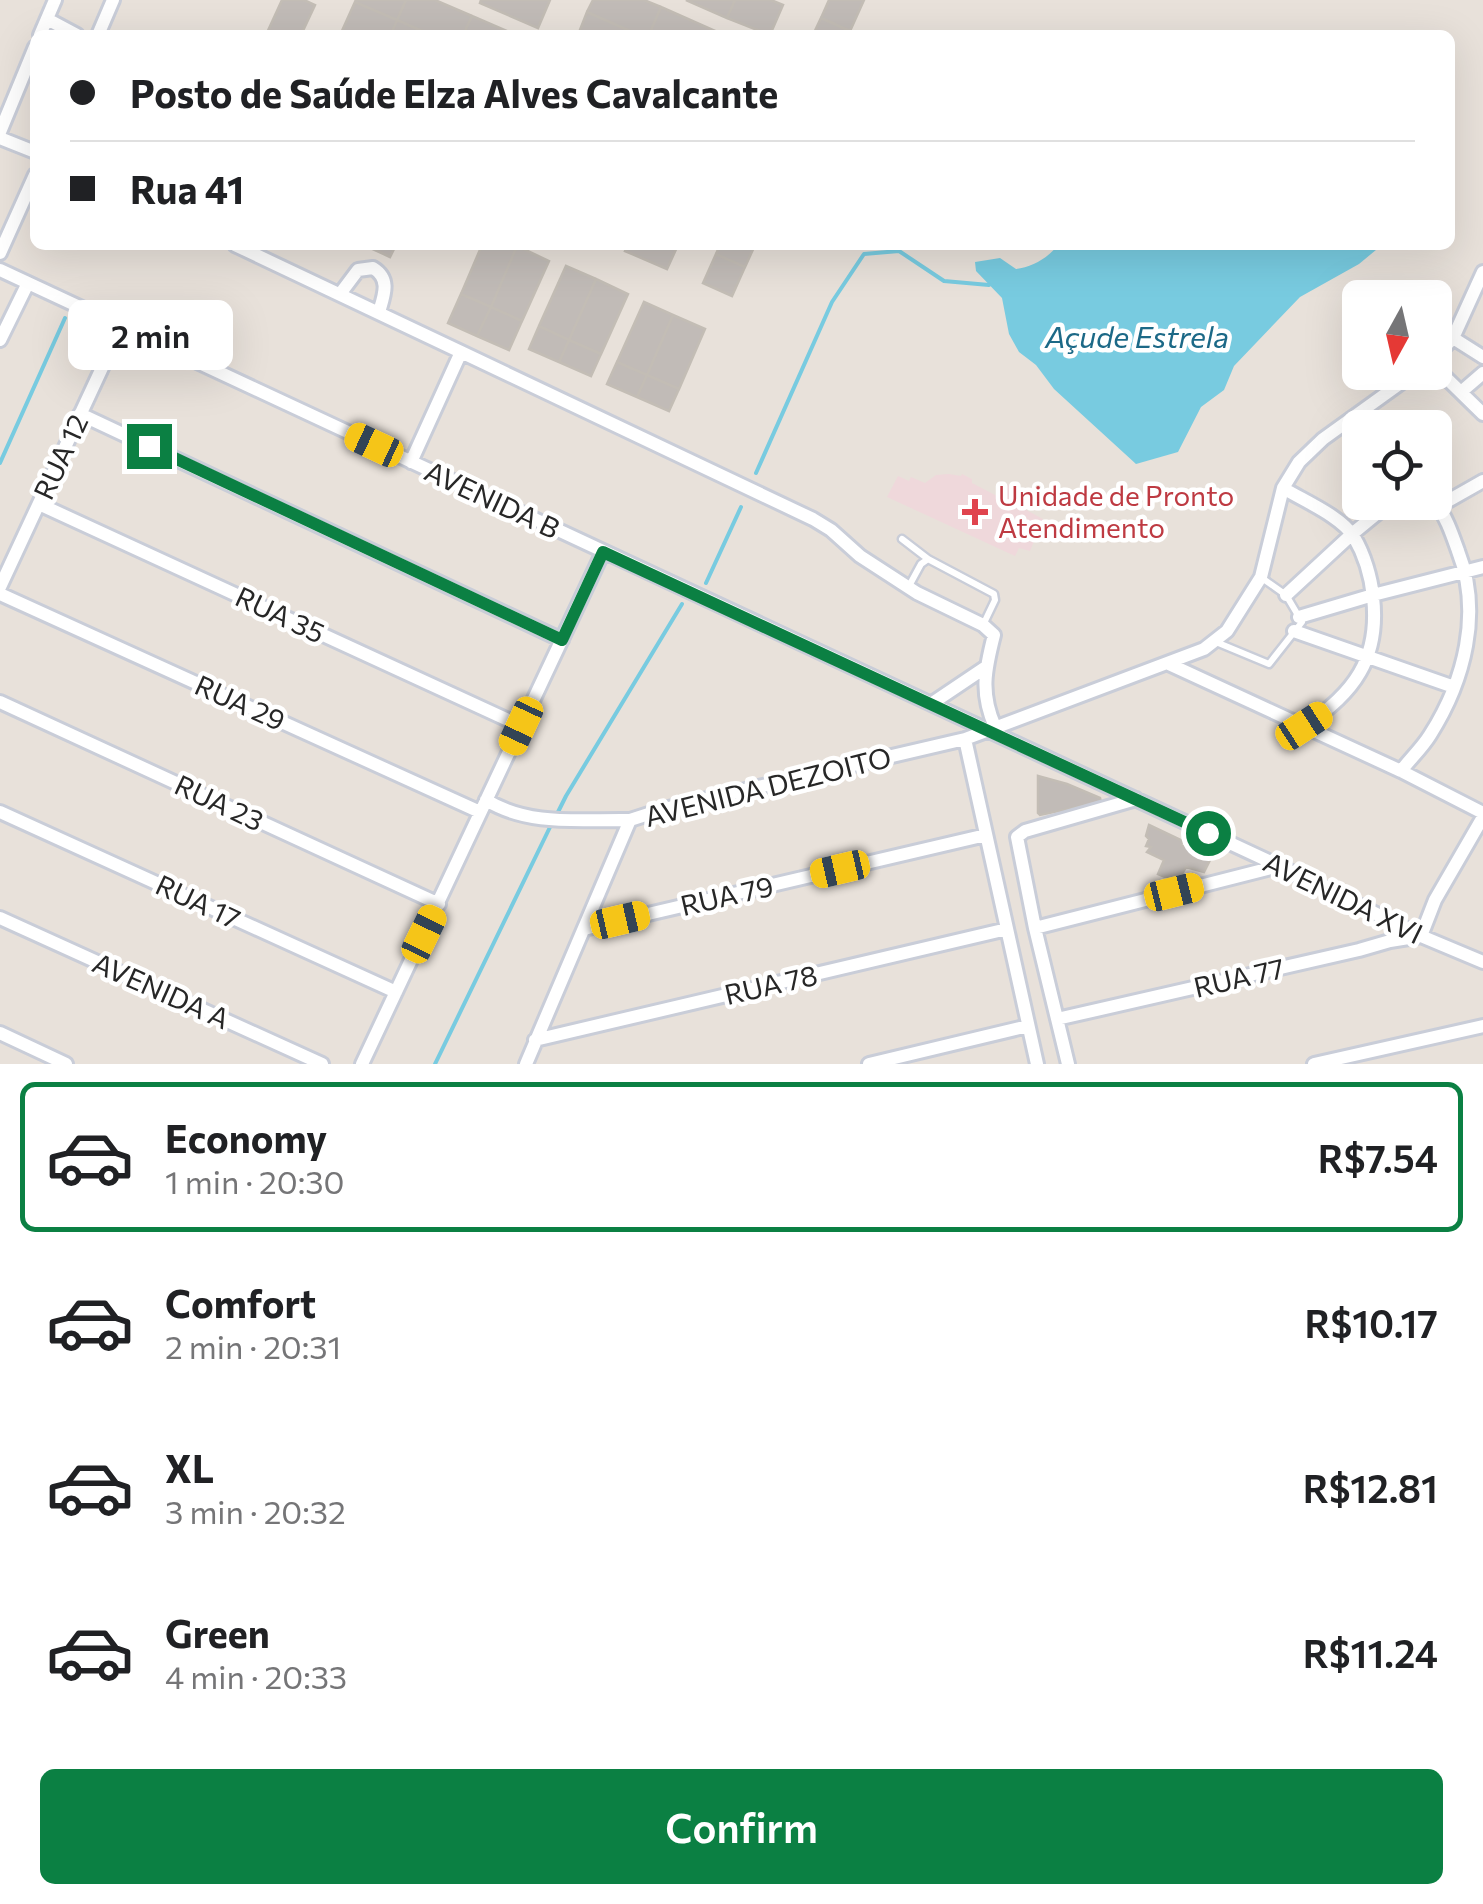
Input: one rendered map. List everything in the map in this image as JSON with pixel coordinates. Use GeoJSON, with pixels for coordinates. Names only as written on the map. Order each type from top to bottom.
{"type":"FeatureCollection","features":[{"type":"Feature","properties":{"kind":"street"},"geometry":{"type":"LineString","coordinates":[[42,30],[55,0]]}},
{"type":"Feature","properties":{"kind":"street"},"geometry":{"type":"LineString","coordinates":[[100,30],[113,0]]}},
{"type":"Feature","properties":{"kind":"street"},"geometry":{"type":"LineString","coordinates":[[46,19],[67,30]]}},
{"type":"Feature","properties":{"kind":"street"},"geometry":{"type":"LineString","coordinates":[[30,60],[0,135],[30,150]]}},
{"type":"Feature","properties":{"kind":"street"},"geometry":{"type":"LineString","coordinates":[[0,253],[30,185]]}},
{"type":"Feature","properties":{"kind":"street"},"geometry":{"type":"LineString","coordinates":[[246,250],[813,518],[860,556],[909,587],[983,625],[994,635],[986,667],[986,706],[991,729]]}},
{"type":"Feature","properties":{"kind":"street"},"geometry":{"type":"LineString","coordinates":[[340,294],[358,270],[373,268],[386,283],[380,312]]}},
{"type":"Feature","properties":{"kind":"street","name":"AVENIDA B"},"geometry":{"type":"LineString","coordinates":[[0,270],[931,704]]}},
{"type":"Feature","properties":{"kind":"street"},"geometry":{"type":"LineString","coordinates":[[1483,272],[1453,338],[1483,357]]}},
{"type":"Feature","properties":{"kind":"street"},"geometry":{"type":"LineString","coordinates":[[0,340],[28,283]]}},
{"type":"Feature","properties":{"kind":"street","name":"RUA 12"},"geometry":{"type":"LineString","coordinates":[[0,586],[121,327]]}},
{"type":"Feature","properties":{"kind":"street"},"geometry":{"type":"LineString","coordinates":[[411,462],[461,352]]}},
{"type":"Feature","properties":{"kind":"street"},"geometry":{"type":"LineString","coordinates":[[1460,392],[1483,373]]}},
{"type":"Feature","properties":{"kind":"street"},"geometry":{"type":"LineString","coordinates":[[1452,384],[1483,414]]}},
{"type":"Feature","properties":{"kind":"street"},"geometry":{"type":"LineString","coordinates":[[1366,410],[1392,390]]}},
{"type":"Feature","properties":{"kind":"street"},"geometry":{"type":"LineString","coordinates":[[80,414],[562,640]]}},
{"type":"Feature","properties":{"kind":"street"},"geometry":{"type":"LineString","coordinates":[[1215,642],[1236,619],[1261,577],[1283,488],[1307,453],[1342,427]]}},
{"type":"Feature","properties":{"kind":"street"},"geometry":{"type":"LineString","coordinates":[[1452,496],[1483,481]]}},
{"type":"Feature","properties":{"kind":"street"},"geometry":{"type":"LineString","coordinates":[[1283,488],[1331,516],[1352,534],[1373,595],[1375,624],[1369,657],[1354,682],[1327,711],[1304,726]]}},
{"type":"Feature","properties":{"kind":"street","name":"RUA 35"},"geometry":{"type":"LineString","coordinates":[[39,504],[521,726]]}},
{"type":"Feature","properties":{"kind":"street"},"geometry":{"type":"LineString","coordinates":[[1286,594],[1370,520]]}},
{"type":"Feature","properties":{"kind":"street"},"geometry":{"type":"LineString","coordinates":[[1400,771],[1428,738],[1454,687],[1465,654],[1470,607],[1466,572],[1444,520]]}},
{"type":"Feature","properties":{"kind":"street"},"geometry":{"type":"LineString","coordinates":[[362,1064],[603,552]]}},
{"type":"Feature","properties":{"kind":"street"},"geometry":{"type":"LineString","coordinates":[[1300,617],[1483,567]]}},
{"type":"Feature","properties":{"kind":"street","name":"RUA 29"},"geometry":{"type":"LineString","coordinates":[[0,594],[483,806],[525,817],[630,820]]}},
{"type":"Feature","properties":{"kind":"street"},"geometry":{"type":"LineString","coordinates":[[1294,631],[1454,687]]}},
{"type":"Feature","properties":{"kind":"street","name":"AVENIDA DEZOITO"},"geometry":{"type":"LineString","coordinates":[[526,1064],[630,820],[964,739],[1169,664],[1215,642]]}},
{"type":"Feature","properties":{"kind":"street"},"geometry":{"type":"LineString","coordinates":[[1465,654],[1483,659]]}},
{"type":"Feature","properties":{"kind":"street"},"geometry":{"type":"LineString","coordinates":[[1169,664],[1400,771],[1483,815],[1435,900],[1421,936]]}},
{"type":"Feature","properties":{"kind":"street"},"geometry":{"type":"LineString","coordinates":[[931,704],[986,667]]}},
{"type":"Feature","properties":{"kind":"street","name":"RUA 23"},"geometry":{"type":"LineString","coordinates":[[0,702],[438,904]]}},
{"type":"Feature","properties":{"kind":"street","name":"AVENIDA XVI"},"geometry":{"type":"LineString","coordinates":[[931,704],[1483,962]]}},
{"type":"Feature","properties":{"kind":"street"},"geometry":{"type":"LineString","coordinates":[[964,739],[1038,1064]]}},
{"type":"Feature","properties":{"kind":"street"},"geometry":{"type":"LineString","coordinates":[[1068,1064],[1016,840],[1020,832],[1136,800]]}},
{"type":"Feature","properties":{"kind":"street","name":"RUA 17"},"geometry":{"type":"LineString","coordinates":[[0,812],[396,992]]}},
{"type":"Feature","properties":{"kind":"street","name":"RUA 79"},"geometry":{"type":"LineString","coordinates":[[584,929],[986,835]]}},
{"type":"Feature","properties":{"kind":"street"},"geometry":{"type":"LineString","coordinates":[[1035,928],[1279,866]]}},
{"type":"Feature","properties":{"kind":"street","name":"AVENIDA A"},"geometry":{"type":"LineString","coordinates":[[0,918],[322,1064]]}},
{"type":"Feature","properties":{"kind":"street","name":"RUA 78"},"geometry":{"type":"LineString","coordinates":[[535,1040],[1006,929]]}},
{"type":"Feature","properties":{"kind":"street","name":"RUA 77"},"geometry":{"type":"LineString","coordinates":[[1058,1019],[1421,936]]}},
{"type":"Feature","properties":{"kind":"street"},"geometry":{"type":"LineString","coordinates":[[869,1064],[1028,1026]]}},
{"type":"Feature","properties":{"kind":"street"},"geometry":{"type":"LineString","coordinates":[[1314,1064],[1483,1026]]}},
{"type":"Feature","properties":{"kind":"street"},"geometry":{"type":"LineString","coordinates":[[0,1033],[66,1064]]}},
{"type":"Feature","properties":{"kind":"lane"},"geometry":{"type":"LineString","coordinates":[[902,539],[994,594],[983,625]]}},
{"type":"Feature","properties":{"kind":"lane"},"geometry":{"type":"LineString","coordinates":[[909,587],[920,564],[928,558]]}},
{"type":"Feature","properties":{"kind":"lane"},"geometry":{"type":"LineString","coordinates":[[1215,642],[1269,664],[1302,622],[1286,594],[1261,577]]}},
{"type":"Feature","properties":{"kind":"shaded area","name":"Unidade de Pronto Atendimento"},"geometry":{"type":"Polygon","coordinates":[[[962,474],[997,496],[1000,481],[1022,491],[1017,505],[1043,519],[1030,551],[1019,548],[1015,556],[887,497],[898,476],[925,483],[936,475],[962,474]]]}},
{"type":"Feature","properties":{"kind":"water","name":"Açude Estrela"},"geometry":{"type":"Polygon","coordinates":[[[1053,250],[1376,250],[1300,297],[1234,366],[1224,390],[1201,407],[1178,452],[1136,464],[1019,352],[1009,334],[1002,298],[976,271],[975,262],[1000,258],[1016,269],[1045,258],[1053,250]]]}},
{"type":"Feature","properties":{"kind":"building"},"geometry":{"type":"Polygon","coordinates":[[[282,0],[304,0],[315,5],[303,30],[268,30],[282,0]]]}},
{"type":"Feature","properties":{"kind":"building"},"geometry":{"type":"Polygon","coordinates":[[[356,0],[406,0],[397,20],[356,0]]]}},
{"type":"Feature","properties":{"kind":"building"},"geometry":{"type":"Polygon","coordinates":[[[406,0],[435,0],[472,16],[465,30],[420,30],[397,20],[406,0]]]}},
{"type":"Feature","properties":{"kind":"building"},"geometry":{"type":"Polygon","coordinates":[[[550,0],[538,28],[480,3],[550,0]]]}},
{"type":"Feature","properties":{"kind":"building"},"geometry":{"type":"Polygon","coordinates":[[[593,0],[644,0],[661,7],[651,30],[628,30],[587,12],[593,0]]]}},
{"type":"Feature","properties":{"kind":"building"},"geometry":{"type":"Polygon","coordinates":[[[686,0],[735,0],[727,18],[686,0]]]}},
{"type":"Feature","properties":{"kind":"building"},"geometry":{"type":"Polygon","coordinates":[[[735,0],[771,0],[783,5],[772,30],[757,30],[727,18],[735,0]]]}},
{"type":"Feature","properties":{"kind":"building"},"geometry":{"type":"Polygon","coordinates":[[[829,0],[864,0],[850,30],[821,18],[829,0]]]}},
{"type":"Feature","properties":{"kind":"building"},"geometry":{"type":"Polygon","coordinates":[[[355,2],[397,20],[393,30],[342,30],[355,2]]]}},
{"type":"Feature","properties":{"kind":"building"},"geometry":{"type":"Polygon","coordinates":[[[661,7],[713,30],[651,30],[661,7]]]}},
{"type":"Feature","properties":{"kind":"building"},"geometry":{"type":"Polygon","coordinates":[[[587,12],[628,30],[580,30],[587,12]]]}},
{"type":"Feature","properties":{"kind":"building"},"geometry":{"type":"Polygon","coordinates":[[[472,16],[504,30],[465,30],[472,16]]]}},
{"type":"Feature","properties":{"kind":"building"},"geometry":{"type":"Polygon","coordinates":[[[821,18],[848,30],[815,30],[821,18]]]}},
{"type":"Feature","properties":{"kind":"building"},"geometry":{"type":"Polygon","coordinates":[[[397,20],[420,30],[393,30],[397,20]]]}},
{"type":"Feature","properties":{"kind":"building"},"geometry":{"type":"Polygon","coordinates":[[[375,250],[394,250],[390,257],[375,250]]]}},
{"type":"Feature","properties":{"kind":"building"},"geometry":{"type":"Polygon","coordinates":[[[480,250],[515,250],[491,307],[461,294],[480,250]]]}},
{"type":"Feature","properties":{"kind":"building"},"geometry":{"type":"Polygon","coordinates":[[[515,250],[526,250],[549,261],[522,321],[491,307],[515,250]]]}},
{"type":"Feature","properties":{"kind":"building"},"geometry":{"type":"Polygon","coordinates":[[[626,250],[676,250],[667,269],[626,250]]]}},
{"type":"Feature","properties":{"kind":"building"},"geometry":{"type":"Polygon","coordinates":[[[718,250],[753,250],[745,267],[716,254],[718,250]]]}},
{"type":"Feature","properties":{"kind":"building"},"geometry":{"type":"Polygon","coordinates":[[[716,254],[745,267],[732,296],[703,283],[716,254]]]}},
{"type":"Feature","properties":{"kind":"building"},"geometry":{"type":"Polygon","coordinates":[[[566,266],[596,279],[569,340],[539,326],[566,266]]]}},
{"type":"Feature","properties":{"kind":"building"},"geometry":{"type":"Polygon","coordinates":[[[596,279],[628,294],[601,354],[569,340],[596,279]]]}},
{"type":"Feature","properties":{"kind":"building"},"geometry":{"type":"Polygon","coordinates":[[[461,294],[491,307],[477,336],[448,323],[461,294]]]}},
{"type":"Feature","properties":{"kind":"building"},"geometry":{"type":"Polygon","coordinates":[[[644,302],[673,315],[647,375],[617,362],[644,302]]]}},
{"type":"Feature","properties":{"kind":"building"},"geometry":{"type":"Polygon","coordinates":[[[491,307],[522,321],[509,350],[477,336],[491,307]]]}},
{"type":"Feature","properties":{"kind":"building"},"geometry":{"type":"Polygon","coordinates":[[[673,315],[705,329],[679,389],[647,375],[673,315]]]}},
{"type":"Feature","properties":{"kind":"building"},"geometry":{"type":"Polygon","coordinates":[[[539,326],[569,340],[559,362],[529,349],[539,326]]]}},
{"type":"Feature","properties":{"kind":"building"},"geometry":{"type":"Polygon","coordinates":[[[569,340],[601,354],[591,376],[559,362],[569,340]]]}},
{"type":"Feature","properties":{"kind":"building"},"geometry":{"type":"Polygon","coordinates":[[[617,362],[647,375],[637,397],[607,384],[617,362]]]}},
{"type":"Feature","properties":{"kind":"building"},"geometry":{"type":"Polygon","coordinates":[[[647,375],[679,389],[669,411],[637,397],[647,375]]]}},
{"type":"Feature","properties":{"kind":"building"},"geometry":{"type":"Polygon","coordinates":[[[1038,776],[1067,784],[1100,798],[1101,802],[1040,815],[1038,776]]]}},
{"type":"Feature","properties":{"kind":"building"},"geometry":{"type":"Polygon","coordinates":[[[1149,825],[1211,858],[1204,872],[1186,867],[1177,882],[1158,874],[1164,860],[1147,852],[1151,847],[1146,846],[1149,825]]]}},
{"type":"Feature","properties":{"kind":"waterway"},"geometry":{"type":"LineString","coordinates":[[756,473],[832,302],[864,254],[899,251],[944,281],[989,285]]}},
{"type":"Feature","properties":{"kind":"waterway"},"geometry":{"type":"LineString","coordinates":[[0,463],[65,318]]}},
{"type":"Feature","properties":{"kind":"waterway"},"geometry":{"type":"LineString","coordinates":[[706,583],[741,507]]}},
{"type":"Feature","properties":{"kind":"waterway"},"geometry":{"type":"LineString","coordinates":[[557,814],[682,604]]}},
{"type":"Feature","properties":{"kind":"waterway"},"geometry":{"type":"LineString","coordinates":[[435,1064],[552,823]]}},
{"type":"Feature","properties":{"kind":"place","name":"Unidade de Pronto Atendimento"},"geometry":{"type":"Point","coordinates":[975,512]}},
{"type":"Feature","properties":{"kind":"route"},"geometry":{"type":"LineString","coordinates":[[149,446],[562,640],[603,552],[1208,833]]}}]}
